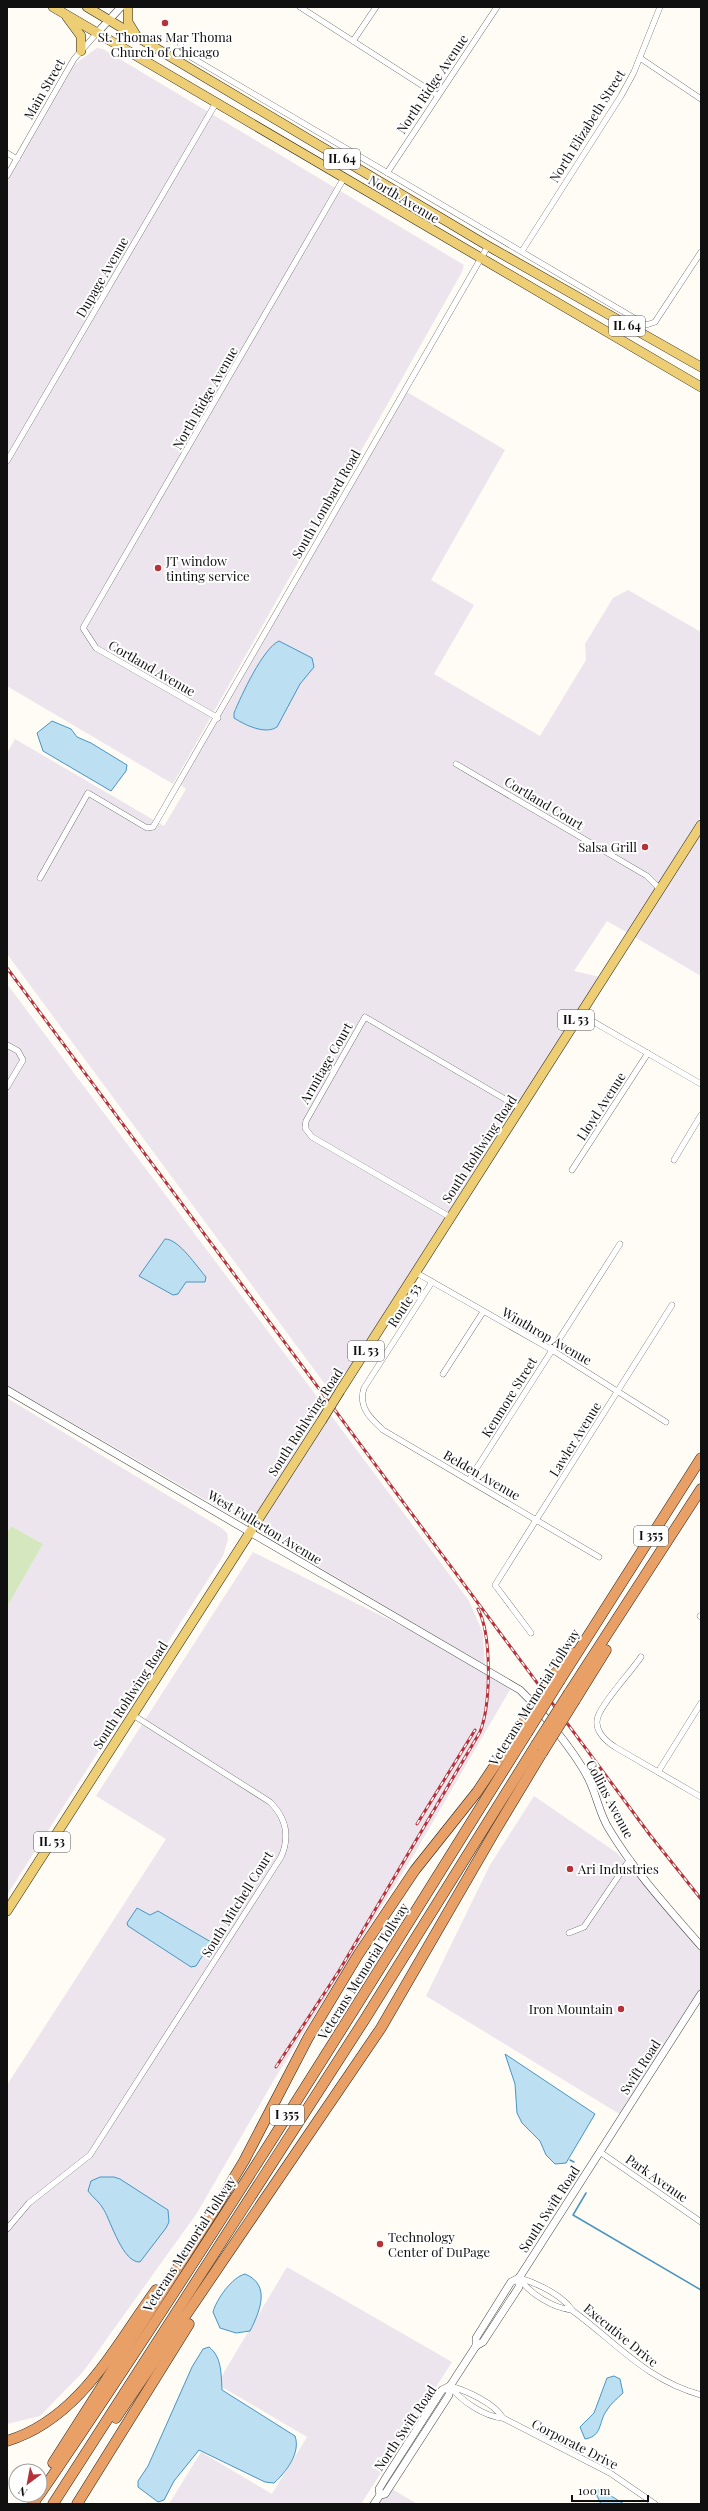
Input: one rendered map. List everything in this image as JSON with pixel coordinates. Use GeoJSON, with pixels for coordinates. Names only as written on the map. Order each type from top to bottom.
{"type":"FeatureCollection","features":[{"type":"Feature","properties":{"kind":"highway","name":"Veterans Memorial Tollway"},"geometry":{"type":"LineString","coordinates":[[48,2482],[211,2235],[557,1677],[601,1614],[701,1458]]}},
{"type":"Feature","properties":{"kind":"highway","name":"Veterans Memorial Tollway"},"geometry":{"type":"LineString","coordinates":[[54,2504],[539,1749],[701,1489]]}},
{"type":"Feature","properties":{"kind":"highway"},"geometry":{"type":"LineString","coordinates":[[48,2471],[215,2209],[244,2160],[308,2038],[358,1955],[415,1870],[525,1729]]}},
{"type":"Feature","properties":{"kind":"highway"},"geometry":{"type":"LineString","coordinates":[[54,2504],[146,2376],[382,2028],[495,1831],[539,1749]]}},
{"type":"Feature","properties":{"kind":"highway"},"geometry":{"type":"LineString","coordinates":[[7,2441],[49,2422],[80,2395],[215,2209]]}},
{"type":"Feature","properties":{"kind":"highway"},"geometry":{"type":"LineString","coordinates":[[77,2504],[187,2328],[233,2248]]}},
{"type":"Feature","properties":{"kind":"main road","name":"North Avenue"},"geometry":{"type":"LineString","coordinates":[[53,7],[480,259],[701,387]]}},
{"type":"Feature","properties":{"kind":"main road","name":"North Avenue"},"geometry":{"type":"LineString","coordinates":[[87,7],[488,246],[701,367]]}},
{"type":"Feature","properties":{"kind":"main road"},"geometry":{"type":"LineString","coordinates":[[128,7],[128,22],[136,36]]}},
{"type":"Feature","properties":{"kind":"main road"},"geometry":{"type":"LineString","coordinates":[[63,13],[81,36],[81,51]]}},
{"type":"Feature","properties":{"kind":"main road","name":"South Rohlwing Road"},"geometry":{"type":"LineString","coordinates":[[7,1911],[701,825]]}},
{"type":"Feature","properties":{"kind":"street","name":"Main Street"},"geometry":{"type":"LineString","coordinates":[[7,176],[81,51],[121,7]]}},
{"type":"Feature","properties":{"kind":"street"},"geometry":{"type":"LineString","coordinates":[[300,7],[437,95]]}},
{"type":"Feature","properties":{"kind":"street"},"geometry":{"type":"LineString","coordinates":[[353,41],[376,7]]}},
{"type":"Feature","properties":{"kind":"street","name":"North Ridge Avenue"},"geometry":{"type":"LineString","coordinates":[[387,173],[437,95],[497,7]]}},
{"type":"Feature","properties":{"kind":"street","name":"North Elizabeth Street"},"geometry":{"type":"LineString","coordinates":[[522,251],[621,96],[640,58],[660,7]]}},
{"type":"Feature","properties":{"kind":"street","name":"North Avenue"},"geometry":{"type":"LineString","coordinates":[[180,43],[184,53],[646,325],[650,325],[655,322],[701,252]]}},
{"type":"Feature","properties":{"kind":"street"},"geometry":{"type":"LineString","coordinates":[[640,58],[701,99]]}},
{"type":"Feature","properties":{"kind":"street","name":"Dupage Avenue"},"geometry":{"type":"LineString","coordinates":[[7,461],[216,104]]}},
{"type":"Feature","properties":{"kind":"street"},"geometry":{"type":"LineString","coordinates":[[7,153],[17,159]]}},
{"type":"Feature","properties":{"kind":"street","name":"North Ridge Avenue"},"geometry":{"type":"LineString","coordinates":[[83,628],[344,178]]}},
{"type":"Feature","properties":{"kind":"street","name":"South Lombard Road"},"geometry":{"type":"LineString","coordinates":[[40,878],[88,793],[149,827],[156,822],[218,718],[488,246]]}},
{"type":"Feature","properties":{"kind":"street","name":"Cortland Avenue"},"geometry":{"type":"LineString","coordinates":[[83,628],[96,648],[218,718]]}},
{"type":"Feature","properties":{"kind":"street","name":"Cortland Court"},"geometry":{"type":"LineString","coordinates":[[456,764],[647,876],[660,889]]}},
{"type":"Feature","properties":{"kind":"street"},"geometry":{"type":"LineString","coordinates":[[580,1014],[701,1084]]}},
{"type":"Feature","properties":{"kind":"street","name":"Armitage Court"},"geometry":{"type":"LineString","coordinates":[[450,1217],[312,1137],[305,1128],[306,1121],[365,1017],[520,1108]]}},
{"type":"Feature","properties":{"kind":"street"},"geometry":{"type":"LineString","coordinates":[[7,1045],[18,1051],[23,1060],[7,1087]]}},
{"type":"Feature","properties":{"kind":"street","name":"Lloyd Avenue"},"geometry":{"type":"LineString","coordinates":[[572,1170],[648,1053]]}},
{"type":"Feature","properties":{"kind":"street"},"geometry":{"type":"LineString","coordinates":[[674,1160],[701,1116]]}},
{"type":"Feature","properties":{"kind":"street","name":"Kenmore Street"},"geometry":{"type":"LineString","coordinates":[[469,1480],[620,1244]]}},
{"type":"Feature","properties":{"kind":"street","name":"Winthrop Avenue"},"geometry":{"type":"LineString","coordinates":[[415,1272],[619,1390],[666,1422]]}},
{"type":"Feature","properties":{"kind":"street","name":"Route 53"},"geometry":{"type":"LineString","coordinates":[[362,1403],[364,1388],[432,1282]]}},
{"type":"Feature","properties":{"kind":"street","name":"Lawler Avenue"},"geometry":{"type":"LineString","coordinates":[[532,1633],[495,1585],[672,1305]]}},
{"type":"Feature","properties":{"kind":"street"},"geometry":{"type":"LineString","coordinates":[[443,1374],[483,1312]]}},
{"type":"Feature","properties":{"kind":"street","name":"West Fullerton Avenue"},"geometry":{"type":"LineString","coordinates":[[7,1390],[250,1531],[336,1584],[510,1683]]}},
{"type":"Feature","properties":{"kind":"street","name":"Belden Avenue"},"geometry":{"type":"LineString","coordinates":[[362,1403],[370,1418],[383,1430],[600,1557]]}},
{"type":"Feature","properties":{"kind":"street"},"geometry":{"type":"LineString","coordinates":[[642,1657],[598,1715],[598,1727],[602,1736],[609,1744],[701,1796]]}},
{"type":"Feature","properties":{"kind":"street","name":"Collins Avenue"},"geometry":{"type":"LineString","coordinates":[[510,1683],[529,1698],[586,1774],[608,1828],[630,1860],[701,1946]]}},
{"type":"Feature","properties":{"kind":"street"},"geometry":{"type":"LineString","coordinates":[[658,1772],[701,1703]]}},
{"type":"Feature","properties":{"kind":"street","name":"South Mitchell Court"},"geometry":{"type":"LineString","coordinates":[[7,2229],[29,2203],[85,2160],[105,2132],[281,1857],[286,1840],[283,1821],[270,1802],[133,1715]]}},
{"type":"Feature","properties":{"kind":"street"},"geometry":{"type":"LineString","coordinates":[[569,1933],[584,1927],[630,1860]]}},
{"type":"Feature","properties":{"kind":"street","name":"Swift Road"},"geometry":{"type":"LineString","coordinates":[[600,2152],[701,1994]]}},
{"type":"Feature","properties":{"kind":"street","name":"Park Avenue"},"geometry":{"type":"LineString","coordinates":[[600,2152],[701,2222]]}},
{"type":"Feature","properties":{"kind":"street","name":"South Swift Road"},"geometry":{"type":"LineString","coordinates":[[450,2386],[476,2346],[483,2342],[519,2287],[519,2278],[600,2152]]}},
{"type":"Feature","properties":{"kind":"street","name":"Executive Drive"},"geometry":{"type":"LineString","coordinates":[[519,2278],[530,2281],[564,2301],[572,2310],[591,2323],[643,2369],[667,2383],[701,2395]]}},
{"type":"Feature","properties":{"kind":"street","name":"Corporate Drive"},"geometry":{"type":"LineString","coordinates":[[450,2386],[457,2396],[494,2418],[503,2418],[610,2473],[655,2504]]}},
{"type":"Feature","properties":{"kind":"street","name":"North Swift Road"},"geometry":{"type":"LineString","coordinates":[[374,2504],[380,2495],[379,2489],[438,2396],[442,2390],[450,2386]]}},
{"type":"Feature","properties":{"kind":"shaded area"},"geometry":{"type":"Polygon","coordinates":[[[97,48],[103,49],[464,265],[462,272],[173,784],[7,686],[7,183],[75,64],[97,48]]]}},
{"type":"Feature","properties":{"kind":"shaded area"},"geometry":{"type":"Polygon","coordinates":[[[407,392],[505,450],[431,580],[474,605],[434,674],[540,736],[586,660],[585,644],[613,598],[628,590],[701,632],[701,815],[628,933],[607,921],[574,971],[600,977],[333,1395],[7,954],[7,753],[15,739],[164,826],[186,789],[181,785],[407,392]]]}},
{"type":"Feature","properties":{"kind":"shaded area"},"geometry":{"type":"Polygon","coordinates":[[[701,831],[701,976],[633,936],[701,831]]]}},
{"type":"Feature","properties":{"kind":"shaded area"},"geometry":{"type":"Polygon","coordinates":[[[7,984],[324,1406],[249,1525],[7,1385],[7,984]]]}},
{"type":"Feature","properties":{"kind":"shaded area"},"geometry":{"type":"Polygon","coordinates":[[[7,1398],[223,1529],[227,1533],[228,1539],[223,1556],[7,1895],[7,1607],[43,1544],[11,1526],[7,1533],[7,1398]]]}},
{"type":"Feature","properties":{"kind":"shaded area"},"geometry":{"type":"Polygon","coordinates":[[[330,1414],[469,1601],[483,1633],[485,1665],[255,1529],[330,1414]]]}},
{"type":"Feature","properties":{"kind":"shaded area"},"geometry":{"type":"Polygon","coordinates":[[[253,1552],[412,1631],[511,1688],[413,1856],[274,2080],[197,2213],[83,2372],[40,2416],[7,2424],[7,2085],[166,1839],[96,1796],[253,1552]]]}},
{"type":"Feature","properties":{"kind":"shaded area"},"geometry":{"type":"Polygon","coordinates":[[[534,1796],[617,1853],[701,1948],[701,1991],[621,2115],[426,1996],[490,1865],[534,1796]]]}},
{"type":"Feature","properties":{"kind":"shaded area"},"geometry":{"type":"Polygon","coordinates":[[[287,2267],[452,2362],[361,2504],[169,2504],[201,2452],[272,2494],[307,2437],[217,2384],[287,2267]]]}},
{"type":"Feature","properties":{"kind":"shaded area"},"geometry":{"type":"Polygon","coordinates":[[[387,2486],[417,2504],[376,2504],[387,2486]]]}},
{"type":"Feature","properties":{"kind":"green space"},"geometry":{"type":"Polygon","coordinates":[[[11,1526],[43,1544],[7,1607],[7,1533],[11,1526]]]}},
{"type":"Feature","properties":{"kind":"water"},"geometry":{"type":"Polygon","coordinates":[[[279,641],[312,658],[314,667],[300,684],[277,727],[261,730],[234,718],[234,713],[260,662],[273,645],[279,641]]]}},
{"type":"Feature","properties":{"kind":"water"},"geometry":{"type":"Polygon","coordinates":[[[52,721],[71,729],[77,737],[91,743],[127,765],[126,771],[111,791],[43,751],[37,733],[52,721]]]}},
{"type":"Feature","properties":{"kind":"water"},"geometry":{"type":"Polygon","coordinates":[[[165,1239],[170,1240],[182,1248],[206,1277],[205,1282],[186,1282],[178,1294],[173,1295],[139,1276],[165,1239]]]}},
{"type":"Feature","properties":{"kind":"water"},"geometry":{"type":"Polygon","coordinates":[[[137,1908],[150,1915],[158,1911],[211,1942],[196,1966],[191,1967],[128,1926],[127,1923],[137,1908]]]}},
{"type":"Feature","properties":{"kind":"water"},"geometry":{"type":"Polygon","coordinates":[[[505,2054],[595,2114],[566,2163],[555,2164],[546,2155],[540,2141],[522,2123],[517,2113],[515,2084],[505,2054]]]}},
{"type":"Feature","properties":{"kind":"water"},"geometry":{"type":"Polygon","coordinates":[[[100,2177],[114,2177],[120,2179],[168,2210],[169,2222],[166,2228],[140,2262],[134,2261],[128,2256],[118,2241],[102,2207],[88,2191],[91,2181],[100,2177]]]}},
{"type":"Feature","properties":{"kind":"water"},"geometry":{"type":"Polygon","coordinates":[[[245,2274],[253,2279],[258,2285],[261,2292],[261,2300],[257,2316],[250,2331],[236,2333],[220,2328],[213,2312],[217,2301],[230,2284],[245,2274]]]}},
{"type":"Feature","properties":{"kind":"water"},"geometry":{"type":"Polygon","coordinates":[[[209,2347],[219,2361],[222,2390],[295,2436],[296,2449],[288,2468],[274,2483],[265,2482],[199,2450],[174,2481],[164,2500],[158,2502],[138,2487],[138,2481],[148,2466],[192,2367],[203,2349],[209,2347]]]}},
{"type":"Feature","properties":{"kind":"water"},"geometry":{"type":"Polygon","coordinates":[[[614,2376],[620,2379],[623,2393],[612,2403],[604,2415],[595,2435],[585,2439],[580,2427],[594,2413],[607,2378],[614,2376]]]}},
{"type":"Feature","properties":{"kind":"water"},"geometry":{"type":"Polygon","coordinates":[[[600,2489],[624,2504],[601,2504],[595,2492],[600,2489]]]}},
{"type":"Feature","properties":{"kind":"waterway"},"geometry":{"type":"LineString","coordinates":[[570,2160],[574,2162]]}},
{"type":"Feature","properties":{"kind":"waterway"},"geometry":{"type":"LineString","coordinates":[[586,2193],[573,2215],[701,2290]]}},
{"type":"Feature","properties":{"kind":"railway"},"geometry":{"type":"LineString","coordinates":[[7,968],[650,1835],[701,1899]]}},
{"type":"Feature","properties":{"kind":"railway"},"geometry":{"type":"LineString","coordinates":[[276,2067],[339,1971],[480,1732],[484,1720],[488,1688],[488,1652],[483,1621],[478,1609]]}},
{"type":"Feature","properties":{"kind":"railway"},"geometry":{"type":"LineString","coordinates":[[417,1824],[475,1730]]}},
{"type":"Feature","properties":{"kind":"place","name":"St. Thomas Mar Thoma Church of Chicago"},"geometry":{"type":"Point","coordinates":[165,23]}},
{"type":"Feature","properties":{"kind":"place","name":"JT window tinting service"},"geometry":{"type":"Point","coordinates":[158,568]}},
{"type":"Feature","properties":{"kind":"place","name":"Salsa Grill"},"geometry":{"type":"Point","coordinates":[645,847]}},
{"type":"Feature","properties":{"kind":"place","name":"Ari Industries"},"geometry":{"type":"Point","coordinates":[570,1869]}},
{"type":"Feature","properties":{"kind":"place","name":"Iron Mountain"},"geometry":{"type":"Point","coordinates":[621,2009]}},
{"type":"Feature","properties":{"kind":"place","name":"Technology Center of DuPage"},"geometry":{"type":"Point","coordinates":[380,2244]}}]}
